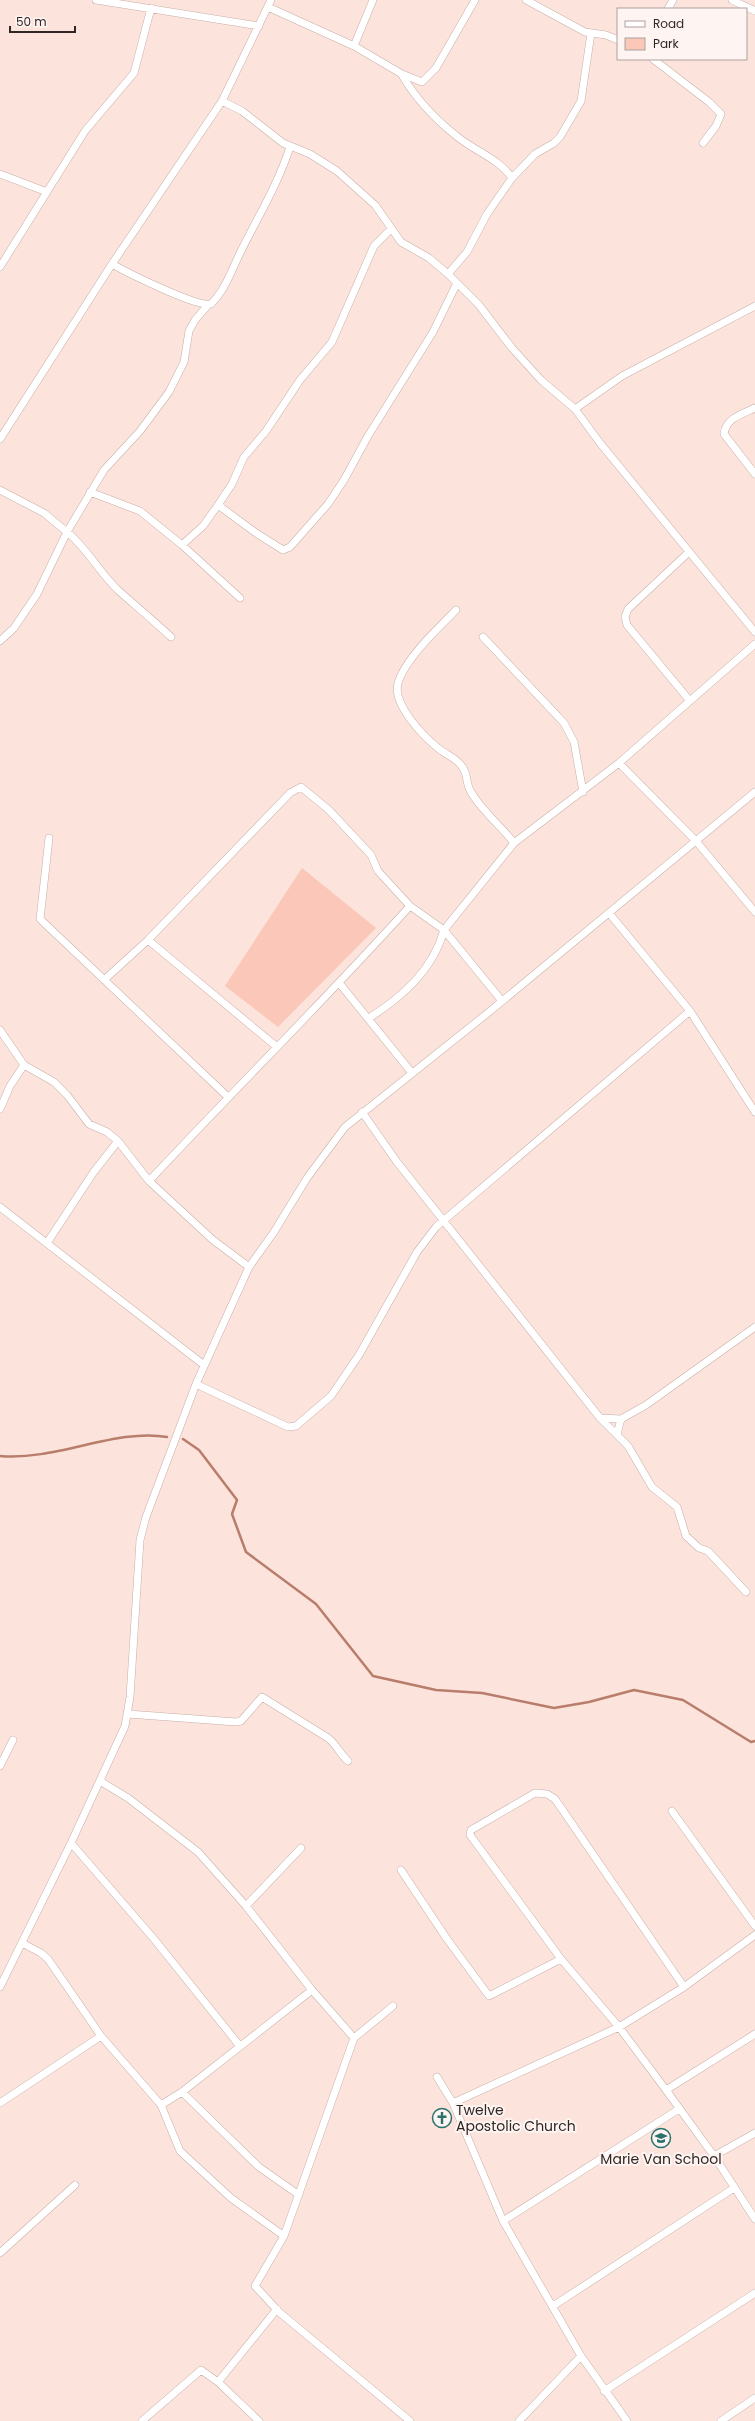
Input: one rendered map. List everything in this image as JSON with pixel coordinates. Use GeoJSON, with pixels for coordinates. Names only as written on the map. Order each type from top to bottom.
{"type":"FeatureCollection","features":[{"type":"Feature","properties":{"kind":"street"},"geometry":{"type":"LineString","coordinates":[[96,0],[259,26]]}},
{"type":"Feature","properties":{"kind":"street"},"geometry":{"type":"LineString","coordinates":[[354,46],[373,0]]}},
{"type":"Feature","properties":{"kind":"street"},"geometry":{"type":"LineString","coordinates":[[0,438],[112,264],[222,101],[269,4],[354,46],[402,74],[418,81],[426,80],[436,68],[475,0]]}},
{"type":"Feature","properties":{"kind":"street"},"geometry":{"type":"LineString","coordinates":[[526,0],[591,33],[606,35],[617,40]]}},
{"type":"Feature","properties":{"kind":"street"},"geometry":{"type":"LineString","coordinates":[[732,0],[755,11]]}},
{"type":"Feature","properties":{"kind":"street"},"geometry":{"type":"LineString","coordinates":[[0,267],[85,131],[134,73],[151,8]]}},
{"type":"Feature","properties":{"kind":"street"},"geometry":{"type":"LineString","coordinates":[[448,274],[467,252],[487,214],[512,178],[535,154],[554,143],[560,137],[581,101],[591,33]]}},
{"type":"Feature","properties":{"kind":"street"},"geometry":{"type":"LineString","coordinates":[[654,60],[709,102],[721,114],[716,126],[703,143]]}},
{"type":"Feature","properties":{"kind":"street"},"geometry":{"type":"LineString","coordinates":[[402,74],[410,89],[440,121],[460,139],[505,168],[512,178]]}},
{"type":"Feature","properties":{"kind":"street"},"geometry":{"type":"LineString","coordinates":[[222,101],[242,111],[290,147],[321,160],[357,186],[385,216],[391,229],[401,242],[429,258],[480,305],[512,348],[541,380],[575,409],[600,443],[755,632]]}},
{"type":"Feature","properties":{"kind":"street"},"geometry":{"type":"LineString","coordinates":[[0,641],[14,628],[37,594],[67,532],[104,470],[140,431],[168,392],[184,362],[189,331],[194,320],[215,299],[227,281],[280,176],[290,147]]}},
{"type":"Feature","properties":{"kind":"street"},"geometry":{"type":"LineString","coordinates":[[0,174],[47,192]]}},
{"type":"Feature","properties":{"kind":"street"},"geometry":{"type":"LineString","coordinates":[[182,545],[202,526],[218,505],[232,484],[244,457],[266,432],[300,380],[332,342],[374,246],[391,229]]}},
{"type":"Feature","properties":{"kind":"street"},"geometry":{"type":"LineString","coordinates":[[112,264],[146,281],[208,305]]}},
{"type":"Feature","properties":{"kind":"street"},"geometry":{"type":"LineString","coordinates":[[218,505],[283,550],[290,547],[328,504],[344,480],[368,436],[433,332],[456,283]]}},
{"type":"Feature","properties":{"kind":"street"},"geometry":{"type":"LineString","coordinates":[[575,409],[622,376],[755,306]]}},
{"type":"Feature","properties":{"kind":"street"},"geometry":{"type":"LineString","coordinates":[[755,408],[730,420],[725,426],[724,434],[755,474]]}},
{"type":"Feature","properties":{"kind":"street"},"geometry":{"type":"LineString","coordinates":[[0,490],[44,513],[79,542],[120,592],[132,600],[171,638]]}},
{"type":"Feature","properties":{"kind":"street"},"geometry":{"type":"LineString","coordinates":[[90,492],[140,512],[182,545],[240,598]]}},
{"type":"Feature","properties":{"kind":"street"},"geometry":{"type":"LineString","coordinates":[[689,552],[628,609],[624,617],[627,625],[690,701]]}},
{"type":"Feature","properties":{"kind":"street"},"geometry":{"type":"LineString","coordinates":[[456,610],[430,634],[408,666],[398,683],[399,700],[416,726],[438,748],[461,764],[466,773],[471,792],[514,843]]}},
{"type":"Feature","properties":{"kind":"street"},"geometry":{"type":"LineString","coordinates":[[484,637],[564,723],[574,742],[583,792]]}},
{"type":"Feature","properties":{"kind":"street"},"geometry":{"type":"LineString","coordinates":[[368,1018],[386,1007],[422,973],[440,946],[444,930],[514,843],[583,792],[619,763],[755,644]]}},
{"type":"Feature","properties":{"kind":"street"},"geometry":{"type":"LineString","coordinates":[[619,763],[696,841],[755,912]]}},
{"type":"Feature","properties":{"kind":"street"},"geometry":{"type":"LineString","coordinates":[[104,980],[148,940],[290,793],[301,787],[328,810],[371,855],[378,870],[410,906],[444,930],[502,1001]]}},
{"type":"Feature","properties":{"kind":"street"},"geometry":{"type":"LineString","coordinates":[[0,1987],[71,1843],[125,1726],[128,1714],[140,1540],[148,1511],[196,1384],[249,1267],[326,1151],[345,1127],[502,1001],[755,792]]}},
{"type":"Feature","properties":{"kind":"street"},"geometry":{"type":"LineString","coordinates":[[49,838],[40,918],[228,1097]]}},
{"type":"Feature","properties":{"kind":"street"},"geometry":{"type":"LineString","coordinates":[[150,1181],[228,1097],[340,984],[410,906]]}},
{"type":"Feature","properties":{"kind":"street"},"geometry":{"type":"LineString","coordinates":[[608,913],[690,1011],[755,1112]]}},
{"type":"Feature","properties":{"kind":"street"},"geometry":{"type":"LineString","coordinates":[[148,940],[277,1047]]}},
{"type":"Feature","properties":{"kind":"street"},"geometry":{"type":"LineString","coordinates":[[340,984],[412,1073]]}},
{"type":"Feature","properties":{"kind":"street"},"geometry":{"type":"LineString","coordinates":[[196,1384],[288,1427],[296,1426],[331,1396],[359,1355],[417,1252],[444,1221],[690,1011]]}},
{"type":"Feature","properties":{"kind":"street"},"geometry":{"type":"LineString","coordinates":[[0,1030],[24,1065],[54,1082],[67,1095],[89,1124],[108,1132],[118,1141],[150,1181],[213,1240],[249,1267]]}},
{"type":"Feature","properties":{"kind":"street"},"geometry":{"type":"LineString","coordinates":[[0,1110],[10,1086],[24,1065]]}},
{"type":"Feature","properties":{"kind":"street"},"geometry":{"type":"LineString","coordinates":[[362,1112],[397,1162],[600,1418],[628,1446],[652,1487],[677,1507],[686,1536],[699,1548],[708,1551],[746,1592]]}},
{"type":"Feature","properties":{"kind":"street"},"geometry":{"type":"LineString","coordinates":[[47,1243],[93,1173],[118,1141]]}},
{"type":"Feature","properties":{"kind":"street"},"geometry":{"type":"LineString","coordinates":[[0,1207],[204,1365]]}},
{"type":"Feature","properties":{"kind":"street"},"geometry":{"type":"LineString","coordinates":[[600,1418],[621,1419],[646,1405],[755,1327]]}},
{"type":"Feature","properties":{"kind":"street"},"geometry":{"type":"LineString","coordinates":[[617,1434],[621,1419]]}},
{"type":"Feature","properties":{"kind":"street"},"geometry":{"type":"LineString","coordinates":[[128,1714],[236,1722],[242,1721],[262,1697],[287,1715],[311,1726],[328,1738],[337,1745],[342,1756],[348,1761]]}},
{"type":"Feature","properties":{"kind":"street"},"geometry":{"type":"LineString","coordinates":[[0,1766],[13,1740]]}},
{"type":"Feature","properties":{"kind":"street"},"geometry":{"type":"LineString","coordinates":[[100,1781],[128,1798],[198,1852],[246,1906],[312,1990],[354,2038]]}},
{"type":"Feature","properties":{"kind":"street"},"geometry":{"type":"LineString","coordinates":[[684,1987],[555,1799],[547,1794],[535,1793],[471,1830],[470,1835],[562,1959],[619,2027],[666,2090],[679,2110],[714,2156],[755,2219]]}},
{"type":"Feature","properties":{"kind":"street"},"geometry":{"type":"LineString","coordinates":[[672,1811],[755,1926]]}},
{"type":"Feature","properties":{"kind":"street"},"geometry":{"type":"LineString","coordinates":[[71,1843],[154,1939],[239,2045]]}},
{"type":"Feature","properties":{"kind":"street"},"geometry":{"type":"LineString","coordinates":[[246,1906],[300,1848]]}},
{"type":"Feature","properties":{"kind":"street"},"geometry":{"type":"LineString","coordinates":[[401,1870],[447,1939],[489,1996],[562,1959]]}},
{"type":"Feature","properties":{"kind":"street"},"geometry":{"type":"LineString","coordinates":[[453,2103],[619,2027],[684,1987],[755,1935]]}},
{"type":"Feature","properties":{"kind":"street"},"geometry":{"type":"LineString","coordinates":[[22,1943],[41,1953],[48,1959],[100,2036],[161,2105],[180,2151],[231,2198],[284,2236]]}},
{"type":"Feature","properties":{"kind":"street"},"geometry":{"type":"LineString","coordinates":[[161,2105],[182,2092],[239,2045],[312,1990]]}},
{"type":"Feature","properties":{"kind":"street"},"geometry":{"type":"LineString","coordinates":[[393,2006],[354,2038],[284,2236],[255,2286],[277,2309],[410,2421]]}},
{"type":"Feature","properties":{"kind":"street"},"geometry":{"type":"LineString","coordinates":[[666,2090],[755,2034]]}},
{"type":"Feature","properties":{"kind":"street"},"geometry":{"type":"LineString","coordinates":[[0,2103],[100,2036]]}},
{"type":"Feature","properties":{"kind":"street"},"geometry":{"type":"LineString","coordinates":[[437,2077],[453,2103],[504,2221],[581,2356],[604,2391],[627,2421]]}},
{"type":"Feature","properties":{"kind":"street"},"geometry":{"type":"LineString","coordinates":[[182,2092],[259,2167],[299,2195]]}},
{"type":"Feature","properties":{"kind":"street"},"geometry":{"type":"LineString","coordinates":[[504,2221],[679,2110]]}},
{"type":"Feature","properties":{"kind":"street"},"geometry":{"type":"LineString","coordinates":[[714,2156],[755,2133]]}},
{"type":"Feature","properties":{"kind":"street"},"geometry":{"type":"LineString","coordinates":[[0,2253],[75,2185]]}},
{"type":"Feature","properties":{"kind":"street"},"geometry":{"type":"LineString","coordinates":[[553,2306],[734,2188]]}},
{"type":"Feature","properties":{"kind":"street"},"geometry":{"type":"LineString","coordinates":[[604,2391],[755,2293]]}},
{"type":"Feature","properties":{"kind":"street"},"geometry":{"type":"LineString","coordinates":[[218,2382],[277,2309]]}},
{"type":"Feature","properties":{"kind":"street"},"geometry":{"type":"LineString","coordinates":[[519,2421],[581,2356]]}},
{"type":"Feature","properties":{"kind":"street"},"geometry":{"type":"LineString","coordinates":[[142,2421],[199,2370],[204,2370],[259,2421]]}},
{"type":"Feature","properties":{"kind":"street"},"geometry":{"type":"LineString","coordinates":[[721,2421],[755,2398]]}},
{"type":"Feature","properties":{"kind":"green space"},"geometry":{"type":"Polygon","coordinates":[[[302,868],[376,928],[278,1027],[225,986],[302,868]]]}},
{"type":"Feature","properties":{"kind":"waterway"},"geometry":{"type":"LineString","coordinates":[[0,1456],[43,1454],[127,1437],[147,1435],[167,1437]]}},
{"type":"Feature","properties":{"kind":"waterway"},"geometry":{"type":"LineString","coordinates":[[183,1439],[199,1450],[237,1500],[232,1514],[246,1552],[316,1604],[373,1676],[436,1690],[482,1693],[554,1708],[589,1702],[634,1690],[683,1700],[751,1742],[755,1741]]}},
{"type":"Feature","properties":{"kind":"place","name":"Twelve Apostolic Church"},"geometry":{"type":"Point","coordinates":[442,2118]}},
{"type":"Feature","properties":{"kind":"place","name":"Marie Van School"},"geometry":{"type":"Point","coordinates":[661,2138]}}]}
